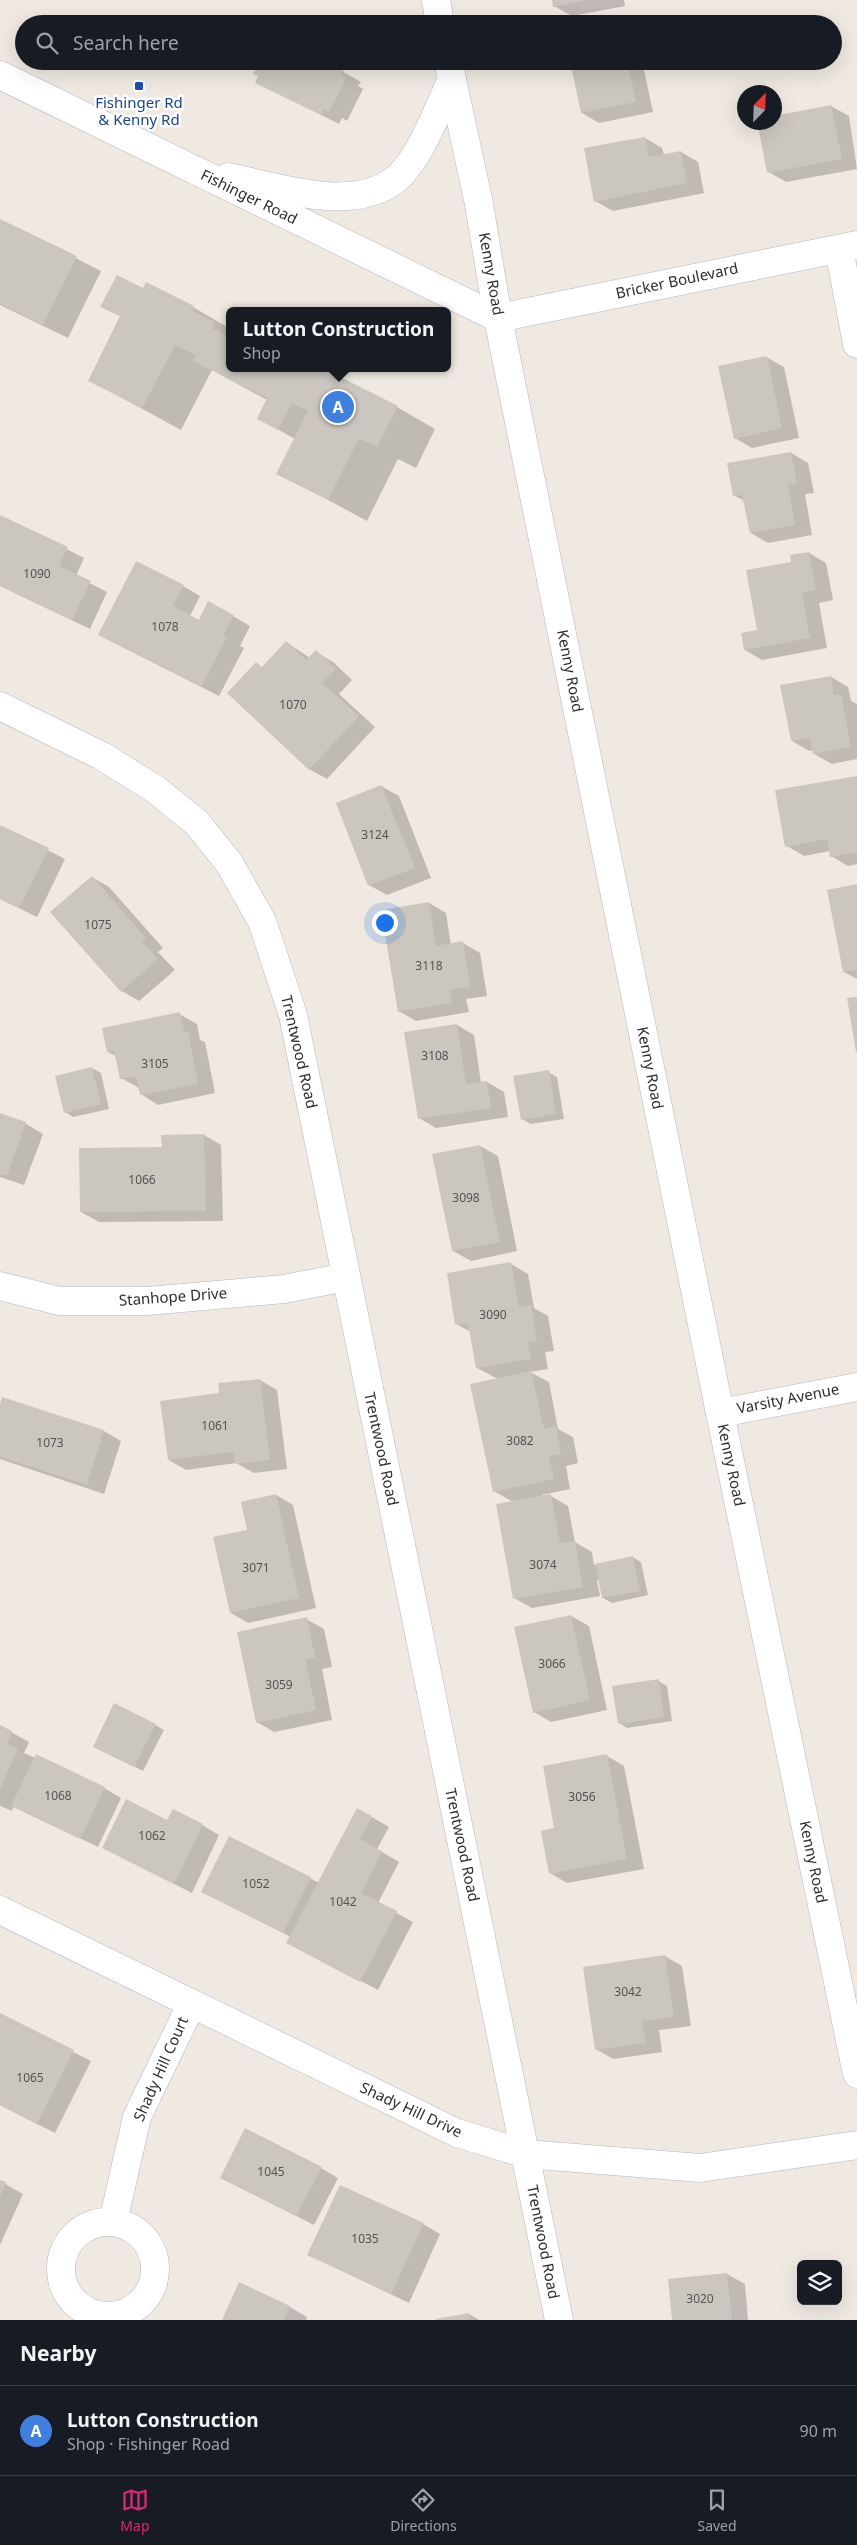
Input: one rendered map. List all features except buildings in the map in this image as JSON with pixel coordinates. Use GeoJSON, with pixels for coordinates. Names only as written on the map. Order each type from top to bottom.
{"type":"FeatureCollection","features":[{"type":"Feature","properties":{"kind":"street"},"geometry":{"type":"LineString","coordinates":[[436,0],[438,15]]}},
{"type":"Feature","properties":{"kind":"street"},"geometry":{"type":"LineString","coordinates":[[192,170],[332,197],[364,195],[397,179],[410,162],[432,124],[450,70]]}},
{"type":"Feature","properties":{"kind":"street","name":"Kenny Road"},"geometry":{"type":"LineString","coordinates":[[450,70],[479,204],[498,318],[720,1413],[857,2074]]}},
{"type":"Feature","properties":{"kind":"street","name":"Fishinger Road"},"geometry":{"type":"LineString","coordinates":[[0,75],[498,318]]}},
{"type":"Feature","properties":{"kind":"street"},"geometry":{"type":"LineString","coordinates":[[848,247],[857,344]]}},
{"type":"Feature","properties":{"kind":"street","name":"Bricker Boulevard"},"geometry":{"type":"LineString","coordinates":[[498,318],[848,247]]}},
{"type":"Feature","properties":{"kind":"street","name":"Trentwood Road"},"geometry":{"type":"LineString","coordinates":[[0,706],[102,756],[155,788],[197,823],[229,863],[262,921],[294,1015],[559,2320]]}},
{"type":"Feature","properties":{"kind":"street","name":"Stanhope Drive"},"geometry":{"type":"LineString","coordinates":[[0,1286],[59,1301],[148,1301],[284,1289],[346,1277]]}},
{"type":"Feature","properties":{"kind":"street","name":"Varsity Avenue"},"geometry":{"type":"LineString","coordinates":[[720,1413],[857,1387]]}},
{"type":"Feature","properties":{"kind":"street","name":"Shady Hill Drive"},"geometry":{"type":"LineString","coordinates":[[0,1910],[191,2005],[457,2133],[526,2154],[700,2168],[857,2145]]}},
{"type":"Feature","properties":{"kind":"street","name":"Shady Hill Court"},"geometry":{"type":"LineString","coordinates":[[113,2222],[137,2117],[191,2005]]}},
{"type":"Feature","properties":{"kind":"place","name":"Fishinger Rd & Kenny Rd"},"geometry":{"type":"Point","coordinates":[139,86]}},
{"type":"Feature","properties":{"kind":"place","name":"Lutton Construction"},"geometry":{"type":"Point","coordinates":[338,407]}}]}
